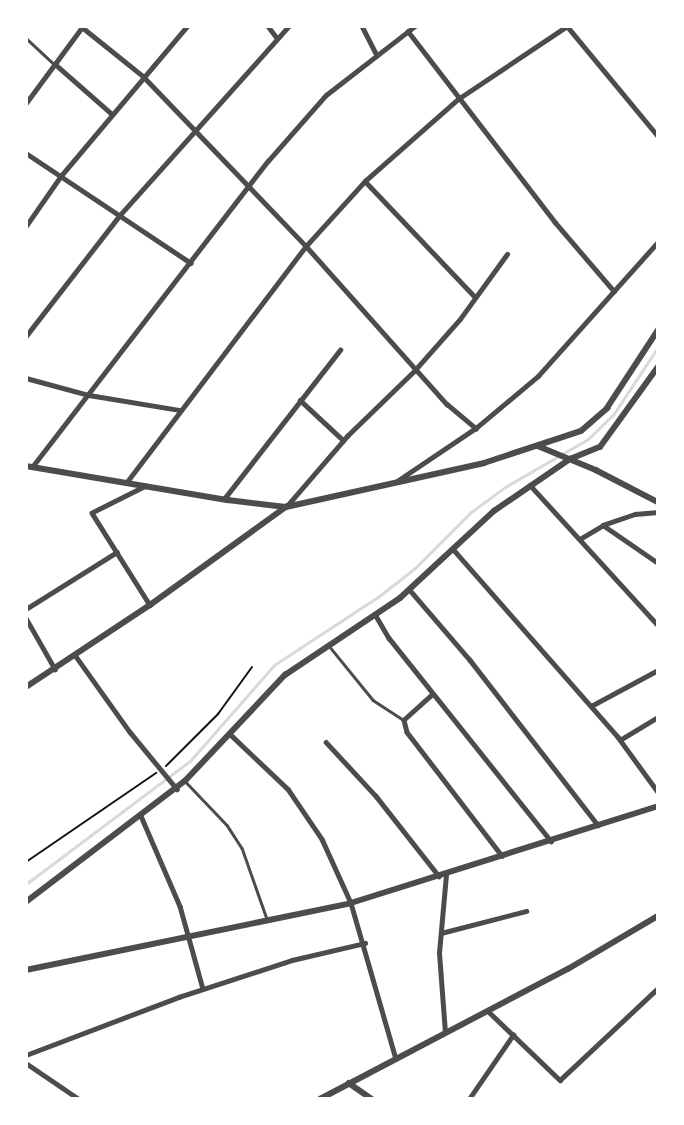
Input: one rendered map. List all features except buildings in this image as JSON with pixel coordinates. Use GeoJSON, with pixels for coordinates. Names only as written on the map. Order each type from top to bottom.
{"type":"FeatureCollection","features":[{"type":"Feature","properties":{"kind":"street"},"geometry":{"type":"LineString","coordinates":[[26,103],[83,26],[143,76],[197,131],[306,246],[415,370],[447,404],[476,428]]}},
{"type":"Feature","properties":{"kind":"street"},"geometry":{"type":"LineString","coordinates":[[26,226],[60,177],[187,26]]}},
{"type":"Feature","properties":{"kind":"street"},"geometry":{"type":"LineString","coordinates":[[268,26],[277,38]]}},
{"type":"Feature","properties":{"kind":"street"},"geometry":{"type":"LineString","coordinates":[[26,336],[119,216],[197,131],[277,38],[290,26]]}},
{"type":"Feature","properties":{"kind":"street"},"geometry":{"type":"LineString","coordinates":[[362,26],[377,55]]}},
{"type":"Feature","properties":{"kind":"street"},"geometry":{"type":"LineString","coordinates":[[29,466],[89,395],[249,186],[326,95],[415,26]]}},
{"type":"Feature","properties":{"kind":"street"},"geometry":{"type":"LineString","coordinates":[[126,483],[306,246],[365,180],[458,99],[567,26],[658,136]]}},
{"type":"Feature","properties":{"kind":"street"},"geometry":{"type":"LineString","coordinates":[[408,30],[458,99],[554,222],[614,291]]}},
{"type":"Feature","properties":{"kind":"street"},"geometry":{"type":"LineString","coordinates":[[55,64],[112,114]]}},
{"type":"Feature","properties":{"kind":"street"},"geometry":{"type":"LineString","coordinates":[[26,153],[191,263]]}},
{"type":"Feature","properties":{"kind":"street"},"geometry":{"type":"LineString","coordinates":[[365,180],[475,297]]}},
{"type":"Feature","properties":{"kind":"street"},"geometry":{"type":"LineString","coordinates":[[394,483],[476,428],[538,376],[658,242]]}},
{"type":"Feature","properties":{"kind":"street"},"geometry":{"type":"LineString","coordinates":[[26,688],[150,605],[286,506],[343,440],[415,370],[475,297],[507,254]]}},
{"type":"Feature","properties":{"kind":"street"},"geometry":{"type":"LineString","coordinates":[[29,466],[224,500],[286,506],[394,483],[484,463],[581,431],[607,408],[658,330]]}},
{"type":"Feature","properties":{"kind":"street"},"geometry":{"type":"LineString","coordinates":[[224,500],[340,350]]}},
{"type":"Feature","properties":{"kind":"street"},"geometry":{"type":"LineString","coordinates":[[26,902],[185,782],[231,735],[285,674],[327,643],[376,614],[409,590],[494,511],[530,485],[570,459],[600,447],[658,367]]}},
{"type":"Feature","properties":{"kind":"street"},"geometry":{"type":"LineString","coordinates":[[26,378],[89,395],[180,410]]}},
{"type":"Feature","properties":{"kind":"street"},"geometry":{"type":"LineString","coordinates":[[300,400],[343,440]]}},
{"type":"Feature","properties":{"kind":"street"},"geometry":{"type":"LineString","coordinates":[[538,446],[570,459],[658,502]]}},
{"type":"Feature","properties":{"kind":"street"},"geometry":{"type":"LineString","coordinates":[[530,485],[658,625]]}},
{"type":"Feature","properties":{"kind":"street"},"geometry":{"type":"LineString","coordinates":[[146,486],[92,513],[150,605]]}},
{"type":"Feature","properties":{"kind":"street"},"geometry":{"type":"LineString","coordinates":[[580,539],[603,525],[635,514],[658,512]]}},
{"type":"Feature","properties":{"kind":"street"},"geometry":{"type":"LineString","coordinates":[[603,525],[658,563]]}},
{"type":"Feature","properties":{"kind":"street"},"geometry":{"type":"LineString","coordinates":[[453,549],[620,740],[658,792]]}},
{"type":"Feature","properties":{"kind":"street"},"geometry":{"type":"LineString","coordinates":[[26,609],[117,552]]}},
{"type":"Feature","properties":{"kind":"street"},"geometry":{"type":"LineString","coordinates":[[409,590],[470,660],[598,825]]}},
{"type":"Feature","properties":{"kind":"street"},"geometry":{"type":"LineString","coordinates":[[376,614],[389,638],[551,840]]}},
{"type":"Feature","properties":{"kind":"street"},"geometry":{"type":"LineString","coordinates":[[26,618],[55,669]]}},
{"type":"Feature","properties":{"kind":"street"},"geometry":{"type":"LineString","coordinates":[[75,655],[155,763],[177,789]]}},
{"type":"Feature","properties":{"kind":"street"},"geometry":{"type":"LineString","coordinates":[[591,706],[658,670]]}},
{"type":"Feature","properties":{"kind":"street"},"geometry":{"type":"LineString","coordinates":[[433,694],[404,720],[407,732],[502,856]]}},
{"type":"Feature","properties":{"kind":"street"},"geometry":{"type":"LineString","coordinates":[[620,740],[658,717]]}},
{"type":"Feature","properties":{"kind":"street"},"geometry":{"type":"LineString","coordinates":[[231,735],[288,789],[322,839],[351,902],[365,943],[396,1059]]}},
{"type":"Feature","properties":{"kind":"street"},"geometry":{"type":"LineString","coordinates":[[326,742],[376,796],[442,875],[440,987],[445,1033]]}},
{"type":"Feature","properties":{"kind":"street"},"geometry":{"type":"LineString","coordinates":[[26,970],[351,902],[658,806]]}},
{"type":"Feature","properties":{"kind":"street"},"geometry":{"type":"LineString","coordinates":[[141,816],[165,867],[189,937],[203,989]]}},
{"type":"Feature","properties":{"kind":"street"},"geometry":{"type":"LineString","coordinates":[[441,933],[526,911]]}},
{"type":"Feature","properties":{"kind":"street"},"geometry":{"type":"LineString","coordinates":[[320,1099],[488,1010],[658,916]]}},
{"type":"Feature","properties":{"kind":"street"},"geometry":{"type":"LineString","coordinates":[[26,1055],[203,989],[292,960],[365,943]]}},
{"type":"Feature","properties":{"kind":"street"},"geometry":{"type":"LineString","coordinates":[[488,1010],[560,1080],[658,988]]}},
{"type":"Feature","properties":{"kind":"street"},"geometry":{"type":"LineString","coordinates":[[469,1099],[513,1035]]}},
{"type":"Feature","properties":{"kind":"street"},"geometry":{"type":"LineString","coordinates":[[26,1063],[79,1099]]}},
{"type":"Feature","properties":{"kind":"street"},"geometry":{"type":"LineString","coordinates":[[349,1084],[372,1099]]}},
{"type":"Feature","properties":{"kind":"lane"},"geometry":{"type":"LineString","coordinates":[[26,38],[55,64]]}},
{"type":"Feature","properties":{"kind":"lane"},"geometry":{"type":"LineString","coordinates":[[327,643],[373,700],[404,720]]}},
{"type":"Feature","properties":{"kind":"lane"},"geometry":{"type":"LineString","coordinates":[[185,782],[227,825],[242,848],[268,920]]}},
{"type":"Feature","properties":{"kind":"path"},"geometry":{"type":"LineString","coordinates":[[26,862],[163,769],[218,714],[252,667]]}},
{"type":"Feature","properties":{"kind":"waterway"},"geometry":{"type":"LineString","coordinates":[[26,884],[190,761],[274,665],[378,597],[415,568],[471,512],[505,487],[588,439],[613,415],[658,347]]}}]}
